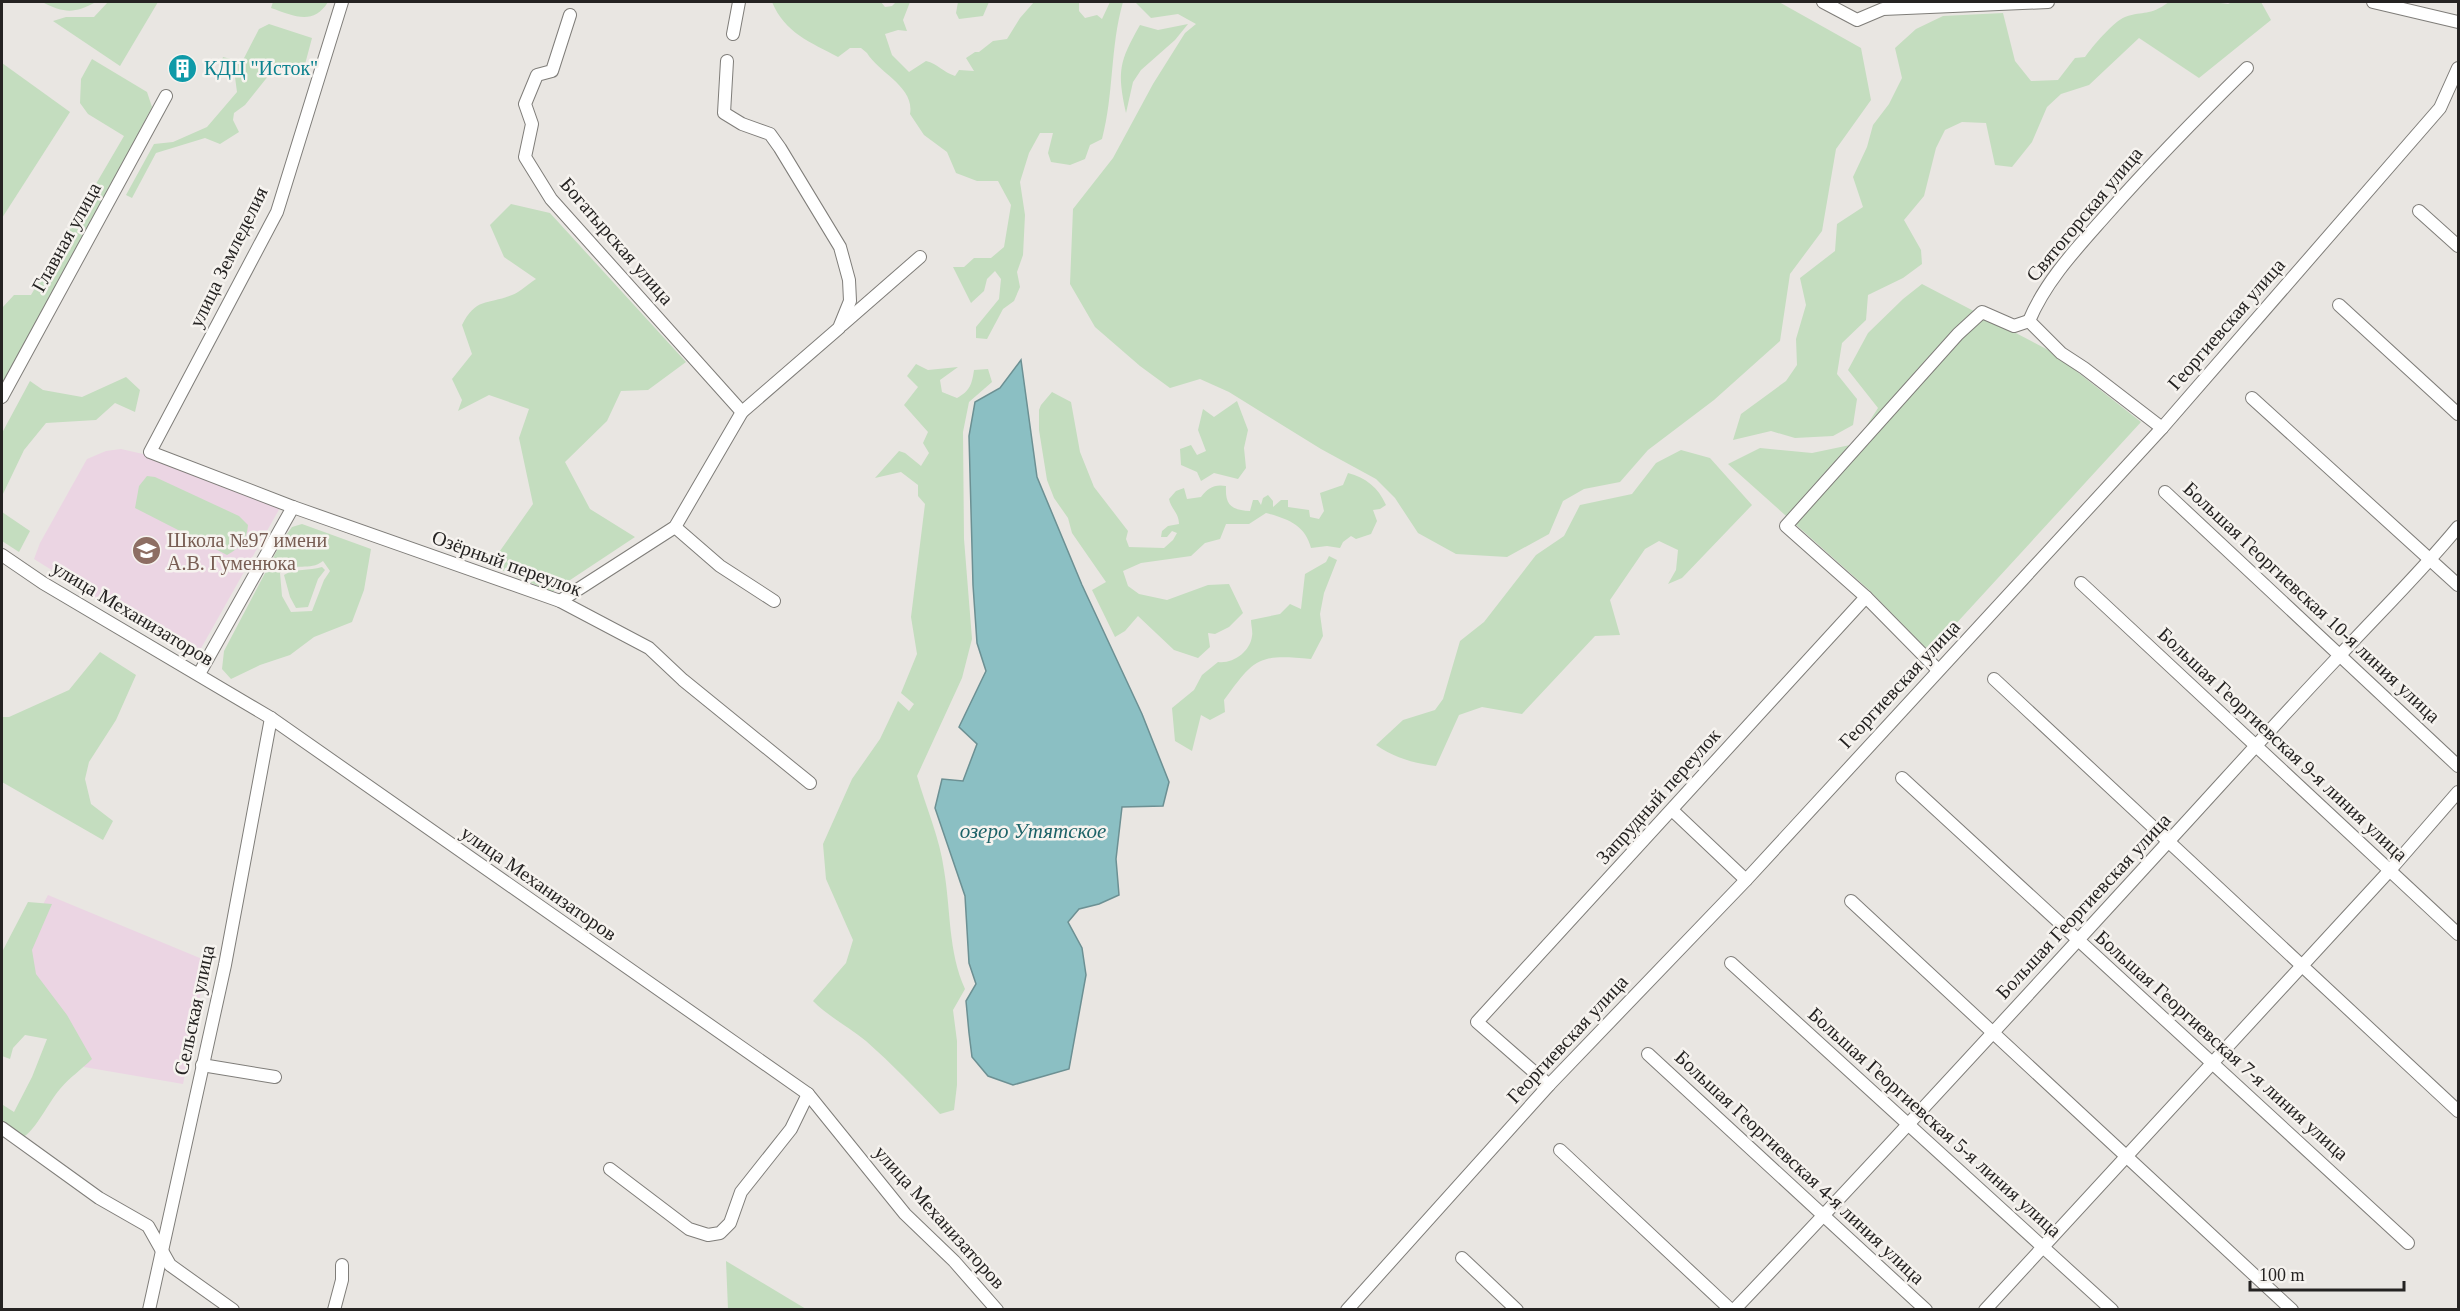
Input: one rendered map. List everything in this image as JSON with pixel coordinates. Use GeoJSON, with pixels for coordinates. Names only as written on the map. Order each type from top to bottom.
{"type":"FeatureCollection","features":[{"type":"Feature","properties":{"kind":"street","name":"улица Земледелия"},"geometry":{"type":"LineString","coordinates":[[150,452],[277,212],[342,2]]}},
{"type":"Feature","properties":{"kind":"street"},"geometry":{"type":"LineString","coordinates":[[733,34],[739,2]]}},
{"type":"Feature","properties":{"kind":"street"},"geometry":{"type":"LineString","coordinates":[[1822,2],[1857,20],[1883,9],[2048,2]]}},
{"type":"Feature","properties":{"kind":"street"},"geometry":{"type":"LineString","coordinates":[[2373,2],[2458,22]]}},
{"type":"Feature","properties":{"kind":"street","name":"Богатырская улица"},"geometry":{"type":"LineString","coordinates":[[570,15],[552,71],[537,75],[525,104],[532,124],[525,157],[551,199],[742,412]]}},
{"type":"Feature","properties":{"kind":"street"},"geometry":{"type":"LineString","coordinates":[[727,61],[724,113],[742,124],[770,134],[840,247],[849,280],[850,301],[839,328]]}},
{"type":"Feature","properties":{"kind":"street","name":"Святогорская улица"},"geometry":{"type":"LineString","coordinates":[[2029,321],[2038,298],[2076,249],[2161,154],[2247,68]]}},
{"type":"Feature","properties":{"kind":"street","name":"Георгиевская улица"},"geometry":{"type":"LineString","coordinates":[[1347,1310],[1549,1085],[1746,880],[2162,428],[2440,108],[2458,68]]}},
{"type":"Feature","properties":{"kind":"street","name":"Главная улица"},"geometry":{"type":"LineString","coordinates":[[2,397],[166,96]]}},
{"type":"Feature","properties":{"kind":"street"},"geometry":{"type":"LineString","coordinates":[[2419,211],[2458,246]]}},
{"type":"Feature","properties":{"kind":"street"},"geometry":{"type":"LineString","coordinates":[[560,601],[675,527],[742,412],[920,257]]}},
{"type":"Feature","properties":{"kind":"street"},"geometry":{"type":"LineString","coordinates":[[2339,305],[2458,414]]}},
{"type":"Feature","properties":{"kind":"street"},"geometry":{"type":"LineString","coordinates":[[1938,670],[1866,597],[1786,526],[1958,334],[1982,312],[2014,326],[2029,321],[2061,353],[2162,428]]}},
{"type":"Feature","properties":{"kind":"street"},"geometry":{"type":"LineString","coordinates":[[2252,398],[2458,585]]}},
{"type":"Feature","properties":{"kind":"street","name":"Озёрный переулок"},"geometry":{"type":"LineString","coordinates":[[150,452],[293,507],[560,601],[649,648],[687,684],[810,783]]}},
{"type":"Feature","properties":{"kind":"street","name":"Большая Георгиевская 10-я линия улица"},"geometry":{"type":"LineString","coordinates":[[2165,492],[2341,654],[2458,766]]}},
{"type":"Feature","properties":{"kind":"street"},"geometry":{"type":"LineString","coordinates":[[199,674],[293,507]]}},
{"type":"Feature","properties":{"kind":"street"},"geometry":{"type":"LineString","coordinates":[[675,527],[720,566],[774,601]]}},
{"type":"Feature","properties":{"kind":"street","name":"Большая Георгиевская улица"},"geometry":{"type":"LineString","coordinates":[[1733,1310],[1910,1125],[1992,1032],[2079,941],[2341,654],[2430,561],[2458,527]]}},
{"type":"Feature","properties":{"kind":"street","name":"улица Механизаторов"},"geometry":{"type":"LineString","coordinates":[[2,555],[43,583],[271,718],[808,1094],[905,1214],[954,1261],[997,1310]]}},
{"type":"Feature","properties":{"kind":"street","name":"Большая Георгиевская 9-я линия улица"},"geometry":{"type":"LineString","coordinates":[[2081,583],[2256,748],[2391,869],[2458,934]]}},
{"type":"Feature","properties":{"kind":"street","name":"Запрудный переулок"},"geometry":{"type":"LineString","coordinates":[[1549,1085],[1477,1022],[1866,597]]}},
{"type":"Feature","properties":{"kind":"street"},"geometry":{"type":"LineString","coordinates":[[1994,679],[2303,964],[2458,1111]]}},
{"type":"Feature","properties":{"kind":"street","name":"Сельская улица"},"geometry":{"type":"LineString","coordinates":[[149,1310],[225,965],[271,718]]}},
{"type":"Feature","properties":{"kind":"street","name":"Большая Георгиевская 7-я линия улица"},"geometry":{"type":"LineString","coordinates":[[1902,778],[2408,1243]]}},
{"type":"Feature","properties":{"kind":"street"},"geometry":{"type":"LineString","coordinates":[[1985,1310],[2391,869],[2458,792]]}},
{"type":"Feature","properties":{"kind":"street"},"geometry":{"type":"LineString","coordinates":[[1672,810],[1746,880]]}},
{"type":"Feature","properties":{"kind":"street"},"geometry":{"type":"LineString","coordinates":[[1851,901],[2292,1310]]}},
{"type":"Feature","properties":{"kind":"street","name":"Большая Георгиевская 5-я линия улица"},"geometry":{"type":"LineString","coordinates":[[1731,963],[2112,1310]]}},
{"type":"Feature","properties":{"kind":"street","name":"Большая Георгиевская 4-я линия улица"},"geometry":{"type":"LineString","coordinates":[[1648,1054],[1926,1310]]}},
{"type":"Feature","properties":{"kind":"street"},"geometry":{"type":"LineString","coordinates":[[202,1065],[275,1077]]}},
{"type":"Feature","properties":{"kind":"street"},"geometry":{"type":"LineString","coordinates":[[610,1169],[689,1229],[708,1235],[720,1233],[730,1223],[741,1192],[791,1129],[808,1094]]}},
{"type":"Feature","properties":{"kind":"street"},"geometry":{"type":"LineString","coordinates":[[2,1128],[99,1198],[148,1226],[170,1265],[233,1310]]}},
{"type":"Feature","properties":{"kind":"street"},"geometry":{"type":"LineString","coordinates":[[1560,1150],[1733,1310]]}},
{"type":"Feature","properties":{"kind":"street"},"geometry":{"type":"LineString","coordinates":[[1462,1258],[1517,1310]]}},
{"type":"Feature","properties":{"kind":"street"},"geometry":{"type":"LineString","coordinates":[[334,1310],[342,1280],[342,1265]]}},
{"type":"Feature","properties":{"kind":"shaded area","name":"Школа №97 имени А.В. Гуменюка"},"geometry":{"type":"Polygon","coordinates":[[[121,449],[143,454],[281,506],[195,659],[34,559],[40,543],[87,459],[106,451],[121,449]]]}},
{"type":"Feature","properties":{"kind":"shaded area"},"geometry":{"type":"Polygon","coordinates":[[[48,895],[207,961],[183,1084],[84,1067],[65,1031],[9,969],[48,895]]]}},
{"type":"Feature","properties":{"kind":"green space"},"geometry":{"type":"Polygon","coordinates":[[[42,2],[96,2],[81,9],[69,11],[42,2]]]}},
{"type":"Feature","properties":{"kind":"green space"},"geometry":{"type":"Polygon","coordinates":[[[108,2],[158,2],[120,66],[53,21],[66,17],[94,17],[108,2]]]}},
{"type":"Feature","properties":{"kind":"green space"},"geometry":{"type":"Polygon","coordinates":[[[273,2],[328,2],[316,14],[302,17],[271,8],[273,2]]]}},
{"type":"Feature","properties":{"kind":"green space"},"geometry":{"type":"Polygon","coordinates":[[[772,2],[881,2],[885,7],[892,6],[896,2],[910,2],[903,20],[907,31],[898,30],[885,34],[892,55],[909,72],[926,61],[955,76],[959,70],[974,71],[966,58],[979,52],[993,41],[1007,39],[1020,18],[1034,2],[1079,2],[1079,11],[1085,18],[1097,15],[1102,19],[1110,2],[1123,2],[1102,139],[1090,145],[1085,159],[1070,165],[1051,162],[1048,153],[1053,133],[1040,133],[1029,153],[1020,182],[1025,215],[1023,255],[1017,272],[1020,287],[1014,301],[1003,309],[987,339],[976,338],[976,327],[999,299],[1001,279],[995,271],[987,279],[984,291],[971,303],[953,267],[964,267],[974,258],[991,258],[1004,247],[1011,205],[998,181],[977,181],[956,173],[947,152],[924,135],[910,114],[910,104],[902,88],[867,53],[861,48],[850,48],[838,57],[799,36],[784,22],[772,2]]]}},
{"type":"Feature","properties":{"kind":"green space"},"geometry":{"type":"Polygon","coordinates":[[[958,2],[989,2],[983,16],[959,19],[956,13],[958,2]]]}},
{"type":"Feature","properties":{"kind":"green space"},"geometry":{"type":"Polygon","coordinates":[[[1135,2],[1779,2],[1861,48],[1871,100],[1836,149],[1822,231],[1790,274],[1780,341],[1714,400],[1648,450],[1620,482],[1584,489],[1563,501],[1549,534],[1507,557],[1456,554],[1418,533],[1395,498],[1376,479],[1321,449],[1229,392],[1200,379],[1170,388],[1140,366],[1095,327],[1070,284],[1073,209],[1113,158],[1153,84],[1185,33],[1196,24],[1178,14],[1151,18],[1135,2]]]}},
{"type":"Feature","properties":{"kind":"green space"},"geometry":{"type":"Polygon","coordinates":[[[2169,2],[2228,4],[2261,2],[2271,20],[2199,78],[2139,38],[2089,85],[2061,94],[2047,107],[2032,142],[2012,167],[1995,165],[1986,123],[1962,122],[1945,130],[1936,148],[1924,196],[1904,220],[1921,250],[1922,264],[1903,278],[1868,295],[1866,320],[1842,343],[1837,374],[1857,399],[1853,425],[1833,436],[1795,438],[1771,431],[1733,440],[1741,414],[1786,381],[1797,365],[1796,339],[1806,305],[1800,278],[1835,251],[1837,224],[1863,207],[1853,177],[1867,147],[1873,125],[1889,104],[1902,78],[1895,48],[1916,29],[1943,16],[2003,13],[2015,61],[2031,81],[2058,80],[2075,58],[2085,57],[2120,19],[2151,11],[2169,2]]]}},
{"type":"Feature","properties":{"kind":"green space"},"geometry":{"type":"Polygon","coordinates":[[[269,24],[312,38],[304,68],[277,65],[245,105],[234,113],[233,120],[239,132],[220,144],[205,138],[156,153],[132,198],[126,195],[154,144],[173,142],[207,127],[237,92],[235,77],[218,71],[223,57],[242,62],[259,29],[269,24]]]}},
{"type":"Feature","properties":{"kind":"green space"},"geometry":{"type":"Polygon","coordinates":[[[1188,24],[1175,40],[1141,70],[1133,82],[1126,113],[1121,87],[1122,67],[1128,48],[1140,25],[1158,30],[1188,24]]]}},
{"type":"Feature","properties":{"kind":"green space"},"geometry":{"type":"Polygon","coordinates":[[[92,59],[147,92],[152,107],[38,324],[2,385],[2,308],[14,295],[31,295],[124,136],[88,114],[80,103],[81,79],[92,59]]]}},
{"type":"Feature","properties":{"kind":"green space"},"geometry":{"type":"Polygon","coordinates":[[[2,63],[70,112],[2,218],[2,63]]]}},
{"type":"Feature","properties":{"kind":"green space"},"geometry":{"type":"Polygon","coordinates":[[[511,204],[550,213],[686,362],[648,390],[621,391],[607,421],[565,462],[590,509],[635,537],[552,592],[490,565],[533,504],[519,438],[529,409],[489,395],[458,411],[462,400],[452,379],[472,354],[462,325],[472,310],[483,303],[515,294],[536,279],[504,257],[490,225],[511,204]]]}},
{"type":"Feature","properties":{"kind":"green space"},"geometry":{"type":"Polygon","coordinates":[[[1922,284],[2052,352],[2141,422],[1930,652],[1868,589],[1728,464],[1760,448],[1812,453],[1855,444],[1878,408],[1848,370],[1868,333],[1922,284]]]}},
{"type":"Feature","properties":{"kind":"green space"},"geometry":{"type":"Polygon","coordinates":[[[916,364],[928,370],[958,367],[940,380],[942,392],[957,398],[970,387],[974,370],[988,369],[992,382],[969,402],[963,432],[964,539],[972,639],[962,678],[917,776],[942,858],[953,945],[965,989],[953,1010],[957,1041],[957,1085],[954,1110],[940,1114],[866,1041],[813,1001],[846,963],[853,940],[826,879],[823,844],[852,779],[880,739],[898,701],[909,711],[914,704],[901,693],[917,654],[911,617],[925,504],[918,496],[918,485],[901,472],[875,478],[899,451],[921,466],[929,453],[923,443],[928,432],[904,405],[918,387],[907,376],[916,364]]]}},
{"type":"Feature","properties":{"kind":"green space"},"geometry":{"type":"Polygon","coordinates":[[[126,377],[140,390],[135,412],[115,403],[96,420],[46,423],[24,450],[2,496],[2,433],[30,381],[43,390],[82,397],[126,377]]]}},
{"type":"Feature","properties":{"kind":"green space"},"geometry":{"type":"Polygon","coordinates":[[[1052,392],[1071,402],[1080,452],[1094,487],[1128,531],[1126,539],[1129,547],[1164,548],[1173,540],[1177,533],[1172,531],[1167,537],[1161,537],[1162,531],[1168,526],[1179,524],[1169,499],[1176,491],[1184,488],[1187,499],[1201,497],[1215,486],[1226,486],[1230,505],[1250,511],[1253,500],[1258,500],[1261,505],[1263,498],[1268,495],[1273,501],[1273,507],[1281,500],[1288,500],[1288,507],[1309,510],[1310,517],[1319,519],[1324,511],[1320,493],[1343,485],[1348,473],[1371,484],[1386,505],[1373,510],[1377,521],[1371,534],[1356,539],[1351,536],[1343,542],[1340,548],[1327,546],[1311,548],[1300,528],[1266,513],[1249,524],[1226,524],[1220,539],[1205,543],[1191,556],[1141,563],[1123,571],[1128,586],[1139,594],[1167,600],[1208,585],[1229,584],[1243,613],[1229,627],[1215,634],[1208,633],[1210,647],[1198,658],[1174,650],[1138,616],[1125,631],[1115,637],[1092,590],[1106,582],[1072,533],[1068,518],[1054,498],[1047,480],[1039,430],[1039,410],[1052,392]]]}},
{"type":"Feature","properties":{"kind":"green space"},"geometry":{"type":"Polygon","coordinates":[[[1237,401],[1248,430],[1244,448],[1246,468],[1238,479],[1214,473],[1201,481],[1197,472],[1181,465],[1180,449],[1191,445],[1197,455],[1206,451],[1198,430],[1203,409],[1214,417],[1237,401]]]}},
{"type":"Feature","properties":{"kind":"green space"},"geometry":{"type":"Polygon","coordinates":[[[1681,450],[1710,458],[1752,505],[1682,578],[1668,584],[1676,570],[1678,550],[1659,541],[1645,549],[1610,600],[1620,635],[1595,636],[1522,714],[1482,707],[1459,715],[1436,766],[1404,759],[1376,745],[1403,720],[1435,710],[1443,699],[1460,641],[1484,622],[1536,555],[1564,536],[1580,505],[1632,494],[1656,463],[1681,450]]]}},
{"type":"Feature","properties":{"kind":"green space"},"geometry":{"type":"Polygon","coordinates":[[[147,476],[155,477],[239,516],[248,525],[242,543],[227,555],[135,508],[139,486],[147,476]]]}},
{"type":"Feature","properties":{"kind":"green space"},"geometry":{"type":"Polygon","coordinates":[[[2,512],[30,531],[19,552],[2,541],[2,512]]]}},
{"type":"Feature","properties":{"kind":"green space"},"geometry":{"type":"Polygon","coordinates":[[[302,524],[371,549],[364,590],[352,622],[314,637],[290,655],[260,665],[231,679],[222,669],[224,651],[283,539],[292,527],[302,524]],[[323,561],[313,566],[286,569],[280,573],[282,596],[291,612],[312,611],[330,571],[323,561]]]}},
{"type":"Feature","properties":{"kind":"green space"},"geometry":{"type":"Polygon","coordinates":[[[1329,556],[1337,560],[1324,593],[1320,614],[1323,636],[1311,659],[1279,657],[1259,662],[1243,675],[1224,700],[1225,712],[1210,720],[1201,715],[1192,751],[1175,741],[1172,708],[1194,690],[1202,675],[1218,662],[1235,659],[1244,652],[1251,642],[1251,620],[1280,614],[1290,604],[1301,609],[1305,574],[1326,562],[1329,556]]]}},
{"type":"Feature","properties":{"kind":"green space"},"geometry":{"type":"Polygon","coordinates":[[[322,567],[325,570],[318,579],[308,607],[296,608],[290,597],[284,575],[293,571],[322,567]]]}},
{"type":"Feature","properties":{"kind":"green space"},"geometry":{"type":"Polygon","coordinates":[[[100,652],[136,675],[116,720],[89,762],[85,779],[91,804],[113,821],[103,840],[2,782],[2,717],[9,717],[69,690],[100,652]]]}},
{"type":"Feature","properties":{"kind":"green space"},"geometry":{"type":"Polygon","coordinates":[[[28,902],[52,904],[32,950],[36,974],[67,1015],[92,1059],[55,1095],[42,1116],[22,1138],[2,1124],[2,1106],[14,1112],[32,1077],[47,1039],[25,1035],[13,1048],[10,1059],[2,1056],[2,952],[28,902]]]}},
{"type":"Feature","properties":{"kind":"green space"},"geometry":{"type":"Polygon","coordinates":[[[726,1261],[806,1309],[728,1309],[726,1261]]]}},
{"type":"Feature","properties":{"kind":"water","name":"озеро Утятское"},"geometry":{"type":"Polygon","coordinates":[[[1021,360],[1037,477],[1082,585],[1142,714],[1169,782],[1163,806],[1122,807],[1116,859],[1119,895],[1099,904],[1079,909],[1068,922],[1082,948],[1086,975],[1069,1069],[1013,1085],[988,1076],[972,1057],[966,1001],[976,984],[969,963],[965,896],[935,808],[942,779],[963,781],[977,744],[959,727],[986,671],[977,643],[973,585],[969,436],[975,402],[1000,388],[1021,360]]]}},
{"type":"Feature","properties":{"kind":"place","name":"КДЦ \"Исток\""},"geometry":{"type":"Point","coordinates":[183,68]}},
{"type":"Feature","properties":{"kind":"place","name":"Школа №97 имени А.В. Гуменюка"},"geometry":{"type":"Point","coordinates":[146,551]}}]}
